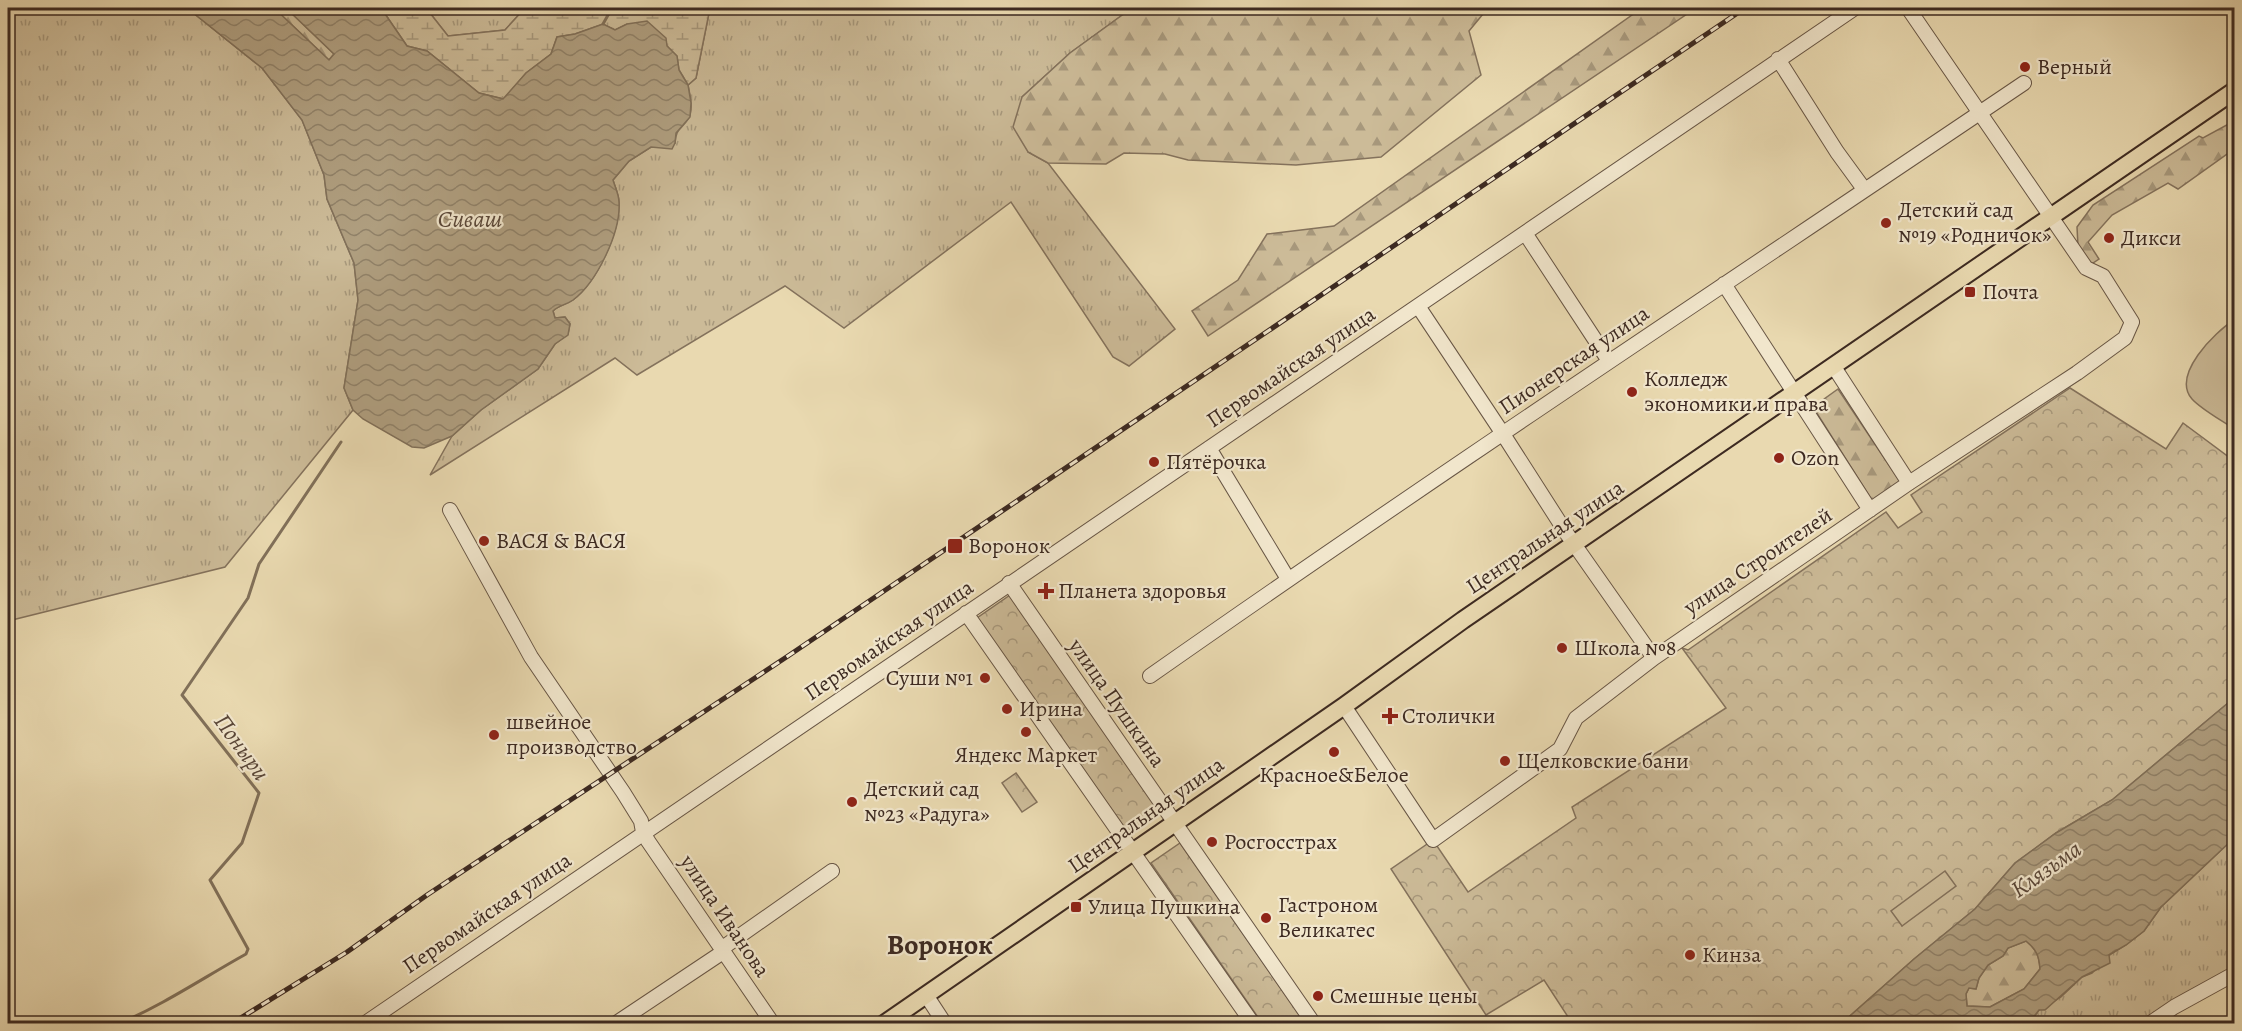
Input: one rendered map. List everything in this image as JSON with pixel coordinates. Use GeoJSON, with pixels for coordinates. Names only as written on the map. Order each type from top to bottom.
{"type":"FeatureCollection","features":[{"type":"Feature","properties":{"kind":"main road","name":"Центральная улица"},"geometry":{"type":"LineString","coordinates":[[884,1023],[1344,706],[1574,544],[2235,91]]}},
{"type":"Feature","properties":{"kind":"street","name":"Первомайская улица"},"geometry":{"type":"LineString","coordinates":[[364,1023],[1855,8]]}},
{"type":"Feature","properties":{"kind":"street"},"geometry":{"type":"LineString","coordinates":[[1908,8],[2052,217]]}},
{"type":"Feature","properties":{"kind":"street"},"geometry":{"type":"LineString","coordinates":[[1778,59],[1837,152],[1864,189]]}},
{"type":"Feature","properties":{"kind":"street","name":"Пионерская улица"},"geometry":{"type":"LineString","coordinates":[[1150,676],[1288,579],[1864,189],[2025,83]]}},
{"type":"Feature","properties":{"kind":"street","name":"улица Строителей"},"geometry":{"type":"LineString","coordinates":[[1344,706],[1433,840],[1560,749],[1576,718],[1654,658],[1909,483],[2077,373],[2125,338],[2132,322],[2103,276],[2086,268],[2052,217]]}},
{"type":"Feature","properties":{"kind":"street"},"geometry":{"type":"LineString","coordinates":[[1526,233],[1610,361]]}},
{"type":"Feature","properties":{"kind":"street"},"geometry":{"type":"LineString","coordinates":[[1724,284],[1870,510]]}},
{"type":"Feature","properties":{"kind":"street"},"geometry":{"type":"LineString","coordinates":[[1418,306],[1574,544],[1654,658]]}},
{"type":"Feature","properties":{"kind":"street"},"geometry":{"type":"LineString","coordinates":[[1834,366],[1909,483]]}},
{"type":"Feature","properties":{"kind":"street"},"geometry":{"type":"LineString","coordinates":[[1209,448],[1288,579]]}},
{"type":"Feature","properties":{"kind":"street","name":"улица Иванова"},"geometry":{"type":"LineString","coordinates":[[450,510],[531,657],[618,784],[641,821],[643,832],[773,1023]]}},
{"type":"Feature","properties":{"kind":"street","name":"улица Пушкина"},"geometry":{"type":"LineString","coordinates":[[1009,583],[1314,1023]]}},
{"type":"Feature","properties":{"kind":"street"},"geometry":{"type":"LineString","coordinates":[[966,613],[1253,1023]]}},
{"type":"Feature","properties":{"kind":"street"},"geometry":{"type":"LineString","coordinates":[[615,1023],[832,871]]}},
{"type":"Feature","properties":{"kind":"street"},"geometry":{"type":"LineString","coordinates":[[2149,1023],[2235,974]]}},
{"type":"Feature","properties":{"kind":"street"},"geometry":{"type":"LineString","coordinates":[[926,995],[945,1023]]}},
{"type":"Feature","properties":{"kind":"green space"},"geometry":{"type":"Polygon","coordinates":[[[8,8],[187,8],[262,68],[302,120],[324,175],[327,199],[354,263],[358,300],[344,388],[353,410],[225,567],[8,621],[8,8]]]}},
{"type":"Feature","properties":{"kind":"green space"},"geometry":{"type":"Polygon","coordinates":[[[274,8],[286,8],[334,54],[329,60],[274,8]]]}},
{"type":"Feature","properties":{"kind":"green space"},"geometry":{"type":"Polygon","coordinates":[[[381,8],[426,8],[448,36],[505,30],[525,8],[710,8],[696,78],[688,85],[679,70],[677,56],[667,46],[627,24],[615,30],[603,24],[575,34],[557,37],[551,54],[526,73],[504,99],[479,93],[427,51],[407,46],[381,8]]]}},
{"type":"Feature","properties":{"kind":"green space"},"geometry":{"type":"Polygon","coordinates":[[[426,8],[525,8],[505,30],[448,36],[426,8]]]}},
{"type":"Feature","properties":{"kind":"green space"},"geometry":{"type":"Polygon","coordinates":[[[710,8],[1132,8],[1070,53],[1022,97],[1028,152],[1048,163],[1175,329],[1129,366],[1113,357],[1011,202],[844,328],[785,286],[637,375],[615,358],[430,475],[452,436],[481,410],[538,369],[555,344],[568,334],[570,324],[565,317],[555,318],[553,311],[582,292],[605,256],[616,227],[618,214],[619,199],[613,180],[629,161],[651,147],[675,143],[678,132],[690,115],[691,102],[688,85],[696,78],[710,8]]]}},
{"type":"Feature","properties":{"kind":"green space"},"geometry":{"type":"Polygon","coordinates":[[[1132,8],[1488,8],[1469,31],[1481,75],[1381,157],[1296,165],[1188,160],[1165,154],[1124,153],[1106,164],[1048,163],[1028,152],[1013,127],[1022,97],[1070,53],[1132,8]]]}},
{"type":"Feature","properties":{"kind":"green space"},"geometry":{"type":"Polygon","coordinates":[[[1642,8],[1696,8],[1208,336],[1192,311],[1238,280],[1267,234],[1334,226],[1642,8]]]}},
{"type":"Feature","properties":{"kind":"green space"},"geometry":{"type":"Polygon","coordinates":[[[2234,121],[2234,149],[2178,189],[2168,183],[2112,215],[2088,242],[2099,259],[2090,265],[2078,246],[2077,227],[2093,205],[2199,136],[2203,138],[2234,121]]]}},
{"type":"Feature","properties":{"kind":"green space"},"geometry":{"type":"Polygon","coordinates":[[[2234,320],[2234,429],[2192,399],[2187,389],[2187,378],[2198,355],[2216,334],[2234,320]]]}},
{"type":"Feature","properties":{"kind":"green space"},"geometry":{"type":"Polygon","coordinates":[[[2070,388],[2166,449],[2183,423],[2234,461],[2234,698],[2112,800],[2056,833],[2015,863],[1975,909],[1842,1023],[1572,1023],[1544,980],[1486,1015],[1391,869],[1433,840],[1468,892],[1576,818],[1572,807],[1726,708],[1682,648],[1688,650],[1886,512],[1898,528],[1922,512],[1911,495],[2070,388]]]}},
{"type":"Feature","properties":{"kind":"green space"},"geometry":{"type":"Polygon","coordinates":[[[1838,389],[1901,483],[1873,502],[1813,407],[1838,389]]]}},
{"type":"Feature","properties":{"kind":"green space"},"geometry":{"type":"Polygon","coordinates":[[[1013,593],[1162,811],[1128,833],[977,618],[1013,593]]]}},
{"type":"Feature","properties":{"kind":"green space"},"geometry":{"type":"Polygon","coordinates":[[[1016,773],[1037,802],[1022,812],[1002,783],[1016,773]]]}},
{"type":"Feature","properties":{"kind":"green space"},"geometry":{"type":"Polygon","coordinates":[[[2234,838],[2234,974],[2149,1023],[2029,1024],[2039,1010],[2061,997],[2082,977],[2092,973],[2109,955],[2144,931],[2161,907],[2234,838]]]}},
{"type":"Feature","properties":{"kind":"green space"},"geometry":{"type":"Polygon","coordinates":[[[1180,843],[1305,1023],[1262,1023],[1151,863],[1180,843]]]}},
{"type":"Feature","properties":{"kind":"green space"},"geometry":{"type":"Polygon","coordinates":[[[1945,871],[1956,886],[1902,926],[1891,911],[1945,871]]]}},
{"type":"Feature","properties":{"kind":"green space"},"geometry":{"type":"Polygon","coordinates":[[[2026,941],[2037,954],[2040,969],[2024,989],[1990,1007],[1967,1006],[1966,994],[1969,988],[1976,989],[1979,978],[1988,965],[2003,956],[2008,948],[2026,941]]]}},
{"type":"Feature","properties":{"kind":"water","name":"Сиваш"},"geometry":{"type":"Polygon","coordinates":[[[187,8],[274,8],[329,60],[334,54],[286,8],[381,8],[407,46],[427,51],[479,93],[503,99],[526,73],[551,54],[557,37],[575,34],[603,24],[615,30],[627,24],[647,21],[666,38],[667,46],[677,56],[679,70],[688,85],[691,103],[690,117],[676,133],[672,149],[651,147],[629,161],[613,180],[619,199],[619,214],[606,255],[582,292],[553,311],[555,318],[565,317],[570,324],[568,335],[555,344],[538,369],[481,410],[452,436],[424,448],[412,447],[363,419],[353,410],[344,388],[358,300],[354,263],[327,199],[324,175],[302,120],[262,68],[187,8]]]}},
{"type":"Feature","properties":{"kind":"water","name":"Клязьма"},"geometry":{"type":"Polygon","coordinates":[[[2234,698],[2234,838],[2161,907],[2144,931],[2109,955],[2110,963],[2082,977],[2045,1010],[2039,1010],[2029,1023],[1842,1023],[1975,909],[2015,863],[2056,833],[2112,800],[2234,698]],[[2026,941],[2008,948],[2003,956],[1988,965],[1979,978],[1976,989],[1969,988],[1966,994],[1967,1006],[1990,1007],[2024,989],[2040,969],[2037,954],[2026,941]]]}},
{"type":"Feature","properties":{"kind":"waterway"},"geometry":{"type":"LineString","coordinates":[[603,24],[612,8]]}},
{"type":"Feature","properties":{"kind":"waterway","name":"Поныри"},"geometry":{"type":"LineString","coordinates":[[118,1024],[183,991],[246,954],[248,949],[210,880],[242,843],[259,793],[182,695],[248,598],[259,564],[341,442]]}},
{"type":"Feature","properties":{"kind":"railway"},"geometry":{"type":"LineString","coordinates":[[231,1024],[347,952],[427,895],[788,656],[1745,8]]}},
{"type":"Feature","properties":{"kind":"place","name":"Верный"},"geometry":{"type":"Point","coordinates":[2025,67]}},
{"type":"Feature","properties":{"kind":"place","name":"Детский сад №19 «Родничок»"},"geometry":{"type":"Point","coordinates":[1886,223]}},
{"type":"Feature","properties":{"kind":"place","name":"Дикси"},"geometry":{"type":"Point","coordinates":[2109,238]}},
{"type":"Feature","properties":{"kind":"place","name":"Почта"},"geometry":{"type":"Point","coordinates":[1970,292]}},
{"type":"Feature","properties":{"kind":"place","name":"Колледж экономики и права"},"geometry":{"type":"Point","coordinates":[1632,392]}},
{"type":"Feature","properties":{"kind":"place","name":"Ozon"},"geometry":{"type":"Point","coordinates":[1779,458]}},
{"type":"Feature","properties":{"kind":"place","name":"Пятёрочка"},"geometry":{"type":"Point","coordinates":[1154,462]}},
{"type":"Feature","properties":{"kind":"place","name":"ВАСЯ & ВАСЯ"},"geometry":{"type":"Point","coordinates":[484,541]}},
{"type":"Feature","properties":{"kind":"place","name":"Воронок"},"geometry":{"type":"Point","coordinates":[955,546]}},
{"type":"Feature","properties":{"kind":"place","name":"Планета здоровья"},"geometry":{"type":"Point","coordinates":[1046,591]}},
{"type":"Feature","properties":{"kind":"place","name":"Школа №8"},"geometry":{"type":"Point","coordinates":[1562,648]}},
{"type":"Feature","properties":{"kind":"place","name":"Суши №1"},"geometry":{"type":"Point","coordinates":[985,678]}},
{"type":"Feature","properties":{"kind":"place","name":"Ирина"},"geometry":{"type":"Point","coordinates":[1007,709]}},
{"type":"Feature","properties":{"kind":"place","name":"Столички"},"geometry":{"type":"Point","coordinates":[1390,716]}},
{"type":"Feature","properties":{"kind":"place","name":"Яндекс Маркет"},"geometry":{"type":"Point","coordinates":[1026,732]}},
{"type":"Feature","properties":{"kind":"place","name":"швейное производство"},"geometry":{"type":"Point","coordinates":[494,735]}},
{"type":"Feature","properties":{"kind":"place","name":"Красное&Белое"},"geometry":{"type":"Point","coordinates":[1334,752]}},
{"type":"Feature","properties":{"kind":"place","name":"Щелковские бани"},"geometry":{"type":"Point","coordinates":[1505,761]}},
{"type":"Feature","properties":{"kind":"place","name":"Детский сад №23 «Радуга»"},"geometry":{"type":"Point","coordinates":[852,802]}},
{"type":"Feature","properties":{"kind":"place","name":"Росгосстрах"},"geometry":{"type":"Point","coordinates":[1212,842]}},
{"type":"Feature","properties":{"kind":"place","name":"Улица Пушкина"},"geometry":{"type":"Point","coordinates":[1076,907]}},
{"type":"Feature","properties":{"kind":"place","name":"Гастроном Великатес"},"geometry":{"type":"Point","coordinates":[1266,918]}},
{"type":"Feature","properties":{"kind":"place","name":"Кинза"},"geometry":{"type":"Point","coordinates":[1690,955]}},
{"type":"Feature","properties":{"kind":"place","name":"Смешные цены"},"geometry":{"type":"Point","coordinates":[1318,996]}},
{"type":"Feature","properties":{"kind":"district","name":"Воронок"},"geometry":{"type":"Point","coordinates":[940,945]}}]}
